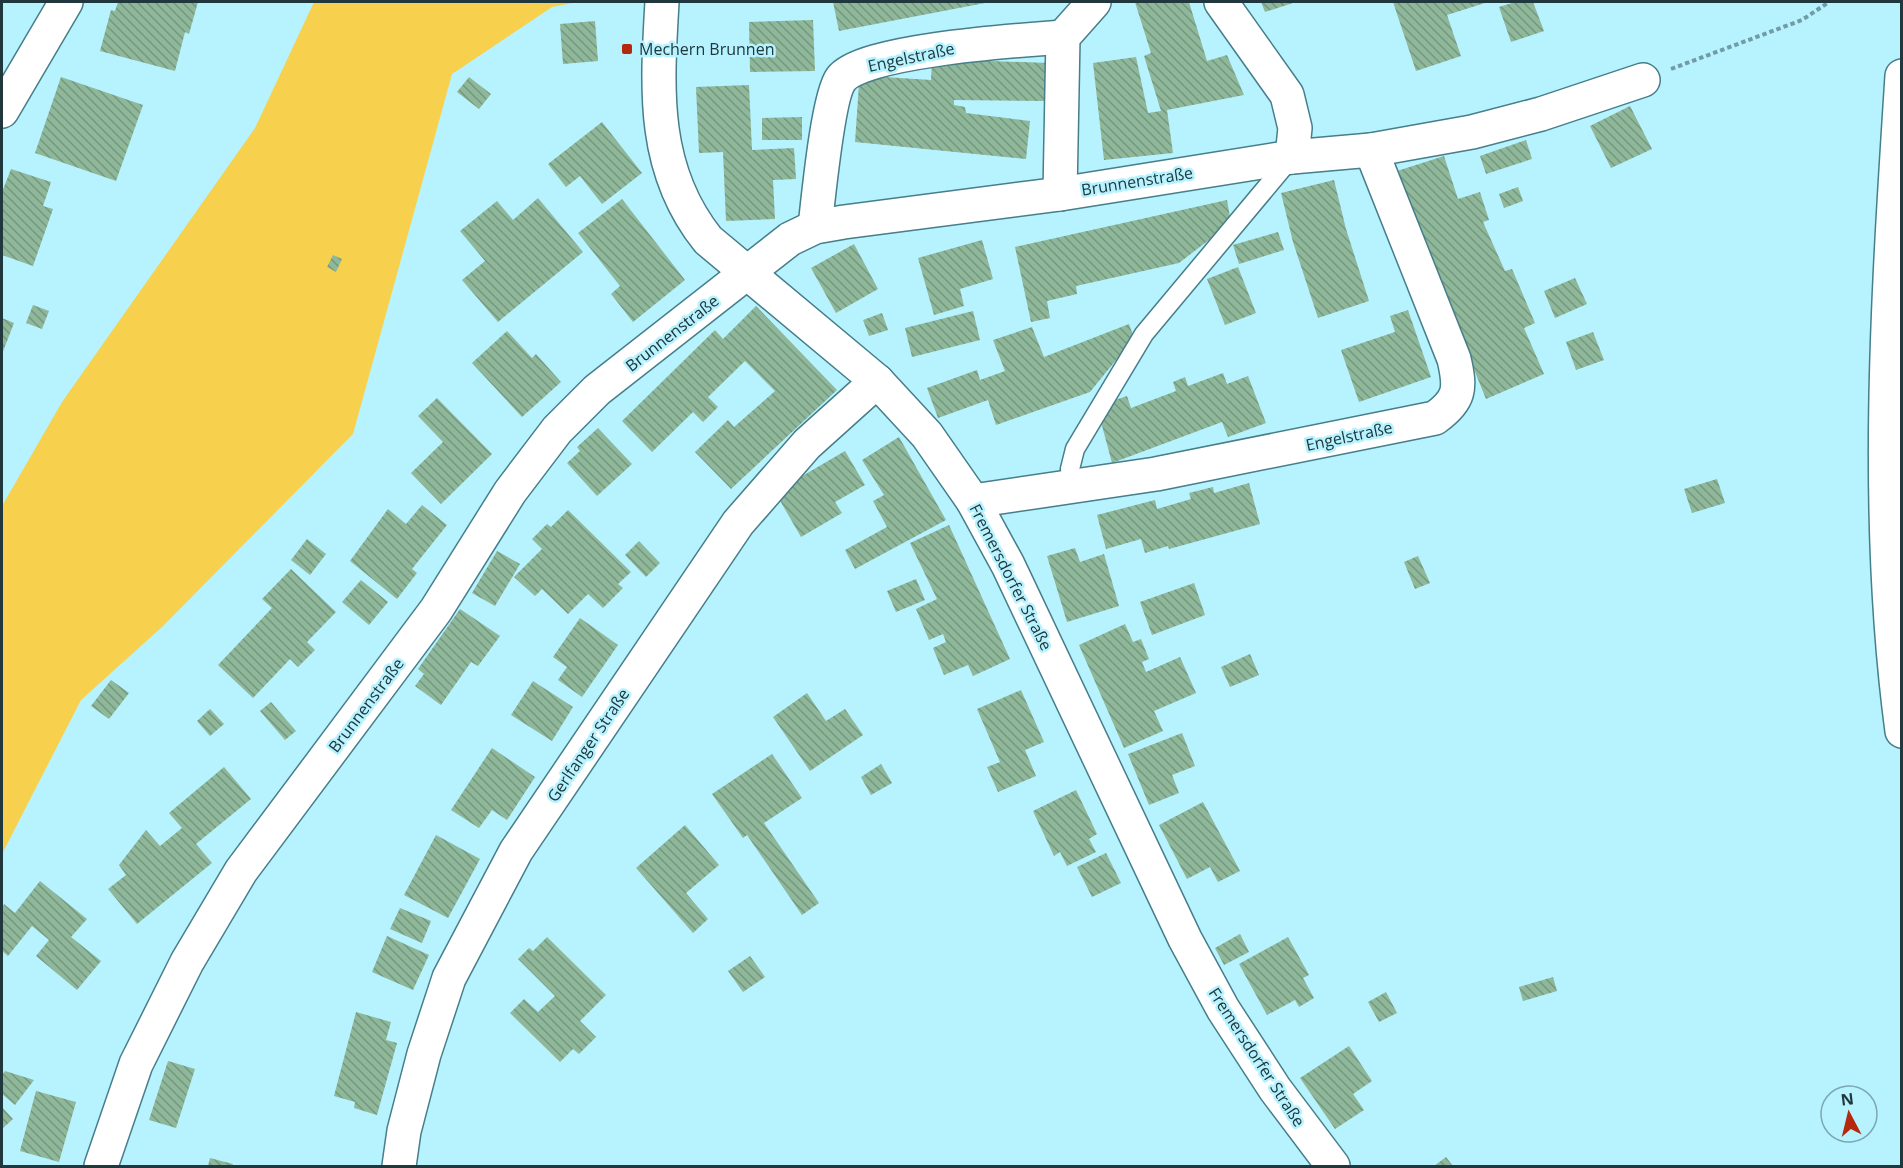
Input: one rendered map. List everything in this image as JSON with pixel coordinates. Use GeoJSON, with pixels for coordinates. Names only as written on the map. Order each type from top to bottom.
{"type":"FeatureCollection","features":[{"type":"Feature","properties":{"kind":"street"},"geometry":{"type":"LineString","coordinates":[[2,111],[66,2]]}},
{"type":"Feature","properties":{"kind":"street","name":"Fremersdorfer Straße"},"geometry":{"type":"LineString","coordinates":[[662,2],[659,57],[661,122],[668,164],[688,216],[708,240],[877,381],[927,435],[973,501],[1008,565],[1185,939],[1223,1009],[1275,1089],[1333,1167]]}},
{"type":"Feature","properties":{"kind":"street"},"geometry":{"type":"LineString","coordinates":[[1060,194],[1063,37],[1094,2]]}},
{"type":"Feature","properties":{"kind":"street"},"geometry":{"type":"LineString","coordinates":[[1221,2],[1287,95],[1295,128],[1292,157]]}},
{"type":"Feature","properties":{"kind":"street","name":"Engelstraße"},"geometry":{"type":"LineString","coordinates":[[815,227],[825,152],[836,91],[841,79],[855,69],[938,49],[1063,37]]}},
{"type":"Feature","properties":{"kind":"street"},"geometry":{"type":"LineString","coordinates":[[1902,76],[1894,198],[1885,480],[1896,690],[1902,731]]}},
{"type":"Feature","properties":{"kind":"street","name":"Brunnenstraße"},"geometry":{"type":"LineString","coordinates":[[101,1167],[136,1064],[187,962],[241,871],[436,610],[510,492],[558,430],[597,390],[749,273],[790,238],[815,227],[1060,194],[1292,157],[1371,150],[1472,132],[1541,114],[1643,80]]}},
{"type":"Feature","properties":{"kind":"street","name":"Engelstraße"},"geometry":{"type":"LineString","coordinates":[[973,501],[1156,474],[1310,445],[1435,418],[1450,407],[1460,384],[1454,359],[1371,150]]}},
{"type":"Feature","properties":{"kind":"street","name":"Gerlfanger Straße"},"geometry":{"type":"LineString","coordinates":[[399,1167],[404,1131],[424,1054],[448,978],[480,914],[516,851],[738,523],[807,444],[877,381]]}},
{"type":"Feature","properties":{"kind":"lane"},"geometry":{"type":"LineString","coordinates":[[1072,485],[1070,469],[1076,449],[1144,334],[1292,157]]}},
{"type":"Feature","properties":{"kind":"path"},"geometry":{"type":"LineString","coordinates":[[1643,80],[1802,20],[1829,2]]}},
{"type":"Feature","properties":{"kind":"shaded area"},"geometry":{"type":"Polygon","coordinates":[[[314,2],[578,2],[552,7],[452,74],[353,434],[162,627],[81,700],[2,854],[2,506],[62,402],[255,128],[314,2]]]}},
{"type":"Feature","properties":{"kind":"building"},"geometry":{"type":"Polygon","coordinates":[[[118,2],[198,2],[189,34],[185,32],[175,71],[100,51],[111,10],[115,11],[118,2]]]}},
{"type":"Feature","properties":{"kind":"building"},"geometry":{"type":"Polygon","coordinates":[[[833,2],[985,2],[985,3],[839,31],[833,2]]]}},
{"type":"Feature","properties":{"kind":"building"},"geometry":{"type":"Polygon","coordinates":[[[1135,2],[1189,2],[1207,61],[1227,55],[1244,95],[1167,110],[1173,153],[1104,160],[1093,63],[1136,57],[1148,113],[1161,111],[1144,56],[1151,53],[1135,2]]]}},
{"type":"Feature","properties":{"kind":"building"},"geometry":{"type":"Polygon","coordinates":[[[1261,2],[1296,2],[1265,12],[1261,2]]]}},
{"type":"Feature","properties":{"kind":"building"},"geometry":{"type":"Polygon","coordinates":[[[1393,2],[1488,2],[1447,15],[1461,56],[1416,71],[1393,2]]]}},
{"type":"Feature","properties":{"kind":"building"},"geometry":{"type":"Polygon","coordinates":[[[1515,2],[1533,2],[1544,31],[1511,42],[1499,7],[1515,2]]]}},
{"type":"Feature","properties":{"kind":"building"},"geometry":{"type":"Polygon","coordinates":[[[813,20],[815,71],[750,72],[749,22],[813,20]]]}},
{"type":"Feature","properties":{"kind":"building"},"geometry":{"type":"Polygon","coordinates":[[[595,21],[598,61],[563,64],[560,24],[595,21]]]}},
{"type":"Feature","properties":{"kind":"building"},"geometry":{"type":"Polygon","coordinates":[[[932,59],[1049,63],[1049,101],[954,100],[954,105],[965,107],[966,113],[1030,121],[1026,159],[855,142],[859,84],[869,76],[931,80],[932,59]]]}},
{"type":"Feature","properties":{"kind":"building"},"geometry":{"type":"Polygon","coordinates":[[[61,77],[143,105],[116,181],[35,153],[61,77]]]}},
{"type":"Feature","properties":{"kind":"building"},"geometry":{"type":"Polygon","coordinates":[[[469,77],[491,94],[479,109],[457,92],[469,77]]]}},
{"type":"Feature","properties":{"kind":"building"},"geometry":{"type":"Polygon","coordinates":[[[749,85],[752,150],[794,148],[796,179],[773,180],[775,219],[726,221],[723,152],[699,153],[696,87],[749,85]]]}},
{"type":"Feature","properties":{"kind":"building"},"geometry":{"type":"Polygon","coordinates":[[[1630,106],[1652,149],[1611,168],[1590,126],[1630,106]]]}},
{"type":"Feature","properties":{"kind":"building"},"geometry":{"type":"Polygon","coordinates":[[[802,117],[802,140],[762,140],[762,118],[802,117]]]}},
{"type":"Feature","properties":{"kind":"building"},"geometry":{"type":"Polygon","coordinates":[[[602,122],[642,173],[602,204],[580,176],[566,187],[548,164],[602,122]]]}},
{"type":"Feature","properties":{"kind":"building"},"geometry":{"type":"Polygon","coordinates":[[[1526,140],[1532,159],[1486,174],[1480,156],[1526,140]]]}},
{"type":"Feature","properties":{"kind":"building"},"geometry":{"type":"Polygon","coordinates":[[[1444,156],[1458,199],[1480,192],[1489,220],[1483,222],[1505,271],[1512,269],[1535,323],[1524,328],[1544,374],[1486,399],[1394,172],[1444,156]]]}},
{"type":"Feature","properties":{"kind":"building"},"geometry":{"type":"Polygon","coordinates":[[[11,169],[51,182],[43,206],[53,209],[33,266],[2,255],[2,192],[11,169]]]}},
{"type":"Feature","properties":{"kind":"building"},"geometry":{"type":"Polygon","coordinates":[[[1334,180],[1346,229],[1369,301],[1318,318],[1293,242],[1281,193],[1334,180]]]}},
{"type":"Feature","properties":{"kind":"building"},"geometry":{"type":"Polygon","coordinates":[[[1518,187],[1523,201],[1504,208],[1499,194],[1518,187]]]}},
{"type":"Feature","properties":{"kind":"building"},"geometry":{"type":"Polygon","coordinates":[[[538,198],[583,252],[498,322],[462,280],[485,261],[460,231],[497,201],[513,220],[538,198]]]}},
{"type":"Feature","properties":{"kind":"building"},"geometry":{"type":"Polygon","coordinates":[[[622,199],[685,280],[633,322],[611,294],[620,286],[578,233],[622,199]]]}},
{"type":"Feature","properties":{"kind":"building"},"geometry":{"type":"Polygon","coordinates":[[[1227,200],[1231,223],[1179,263],[1076,286],[1077,294],[1047,301],[1050,318],[1031,322],[1015,247],[1227,200]]]}},
{"type":"Feature","properties":{"kind":"building"},"geometry":{"type":"Polygon","coordinates":[[[1278,232],[1284,250],[1239,264],[1233,245],[1278,232]]]}},
{"type":"Feature","properties":{"kind":"building"},"geometry":{"type":"Polygon","coordinates":[[[982,240],[993,279],[960,289],[964,306],[934,315],[918,258],[982,240]]]}},
{"type":"Feature","properties":{"kind":"building"},"geometry":{"type":"Polygon","coordinates":[[[854,244],[878,289],[836,313],[811,268],[854,244]]]}},
{"type":"Feature","properties":{"kind":"building"},"geometry":{"type":"Polygon","coordinates":[[[333,255],[342,259],[336,272],[327,267],[333,255]]]}},
{"type":"Feature","properties":{"kind":"building"},"geometry":{"type":"Polygon","coordinates":[[[1238,267],[1256,313],[1225,325],[1207,279],[1238,267]]]}},
{"type":"Feature","properties":{"kind":"building"},"geometry":{"type":"Polygon","coordinates":[[[1575,278],[1587,304],[1555,318],[1544,291],[1575,278]]]}},
{"type":"Feature","properties":{"kind":"building"},"geometry":{"type":"Polygon","coordinates":[[[33,305],[49,311],[42,329],[26,323],[33,305]]]}},
{"type":"Feature","properties":{"kind":"building"},"geometry":{"type":"Polygon","coordinates":[[[756,306],[837,390],[731,489],[695,452],[728,420],[734,427],[775,391],[745,361],[708,397],[718,407],[703,422],[693,412],[652,452],[622,421],[715,330],[723,339],[756,306]]]}},
{"type":"Feature","properties":{"kind":"building"},"geometry":{"type":"Polygon","coordinates":[[[1408,310],[1431,377],[1359,402],[1341,350],[1395,332],[1390,316],[1408,310]]]}},
{"type":"Feature","properties":{"kind":"building"},"geometry":{"type":"Polygon","coordinates":[[[973,311],[980,340],[912,357],[905,328],[973,311]]]}},
{"type":"Feature","properties":{"kind":"building"},"geometry":{"type":"Polygon","coordinates":[[[882,313],[888,330],[869,336],[863,320],[882,313]]]}},
{"type":"Feature","properties":{"kind":"building"},"geometry":{"type":"Polygon","coordinates":[[[2,318],[14,323],[2,354],[2,318]]]}},
{"type":"Feature","properties":{"kind":"building"},"geometry":{"type":"Polygon","coordinates":[[[1129,324],[1134,338],[1090,392],[996,425],[988,400],[938,418],[927,388],[977,370],[980,380],[1005,371],[993,340],[1032,327],[1044,357],[1129,324]]]}},
{"type":"Feature","properties":{"kind":"building"},"geometry":{"type":"Polygon","coordinates":[[[507,331],[532,358],[536,354],[561,382],[522,417],[472,363],[507,331]]]}},
{"type":"Feature","properties":{"kind":"building"},"geometry":{"type":"Polygon","coordinates":[[[1593,332],[1604,360],[1576,370],[1566,342],[1593,332]]]}},
{"type":"Feature","properties":{"kind":"building"},"geometry":{"type":"Polygon","coordinates":[[[1223,373],[1227,384],[1248,376],[1266,423],[1228,437],[1222,422],[1112,463],[1101,422],[1109,402],[1127,396],[1131,408],[1176,391],[1173,382],[1185,377],[1188,386],[1223,373]]]}},
{"type":"Feature","properties":{"kind":"building"},"geometry":{"type":"Polygon","coordinates":[[[437,398],[492,454],[441,504],[411,473],[443,442],[418,416],[437,398]]]}},
{"type":"Feature","properties":{"kind":"building"},"geometry":{"type":"Polygon","coordinates":[[[598,428],[632,464],[597,496],[567,463],[580,451],[577,447],[598,428]]]}},
{"type":"Feature","properties":{"kind":"building"},"geometry":{"type":"Polygon","coordinates":[[[899,437],[946,520],[855,569],[845,550],[887,527],[873,501],[884,495],[862,460],[899,437]]]}},
{"type":"Feature","properties":{"kind":"building"},"geometry":{"type":"Polygon","coordinates":[[[845,451],[865,485],[835,502],[842,513],[801,537],[775,492],[845,451]]]}},
{"type":"Feature","properties":{"kind":"building"},"geometry":{"type":"Polygon","coordinates":[[[1717,479],[1725,503],[1692,513],[1684,489],[1717,479]]]}},
{"type":"Feature","properties":{"kind":"building"},"geometry":{"type":"Polygon","coordinates":[[[1249,483],[1260,524],[1169,549],[1168,546],[1145,553],[1141,539],[1106,549],[1097,515],[1155,500],[1157,509],[1191,499],[1189,493],[1213,487],[1214,493],[1249,483]]]}},
{"type":"Feature","properties":{"kind":"building"},"geometry":{"type":"Polygon","coordinates":[[[422,505],[447,525],[412,569],[417,573],[397,599],[350,561],[388,509],[406,524],[422,505]]]}},
{"type":"Feature","properties":{"kind":"building"},"geometry":{"type":"Polygon","coordinates":[[[568,510],[631,572],[618,584],[623,588],[603,608],[588,594],[568,614],[542,589],[535,596],[514,577],[542,549],[532,539],[547,524],[551,527],[568,510]]]}},
{"type":"Feature","properties":{"kind":"building"},"geometry":{"type":"Polygon","coordinates":[[[949,525],[1010,659],[973,676],[968,665],[944,675],[933,648],[946,642],[943,634],[929,640],[916,609],[937,599],[910,543],[949,525]]]}},
{"type":"Feature","properties":{"kind":"building"},"geometry":{"type":"Polygon","coordinates":[[[307,539],[326,554],[310,575],[291,560],[307,539]]]}},
{"type":"Feature","properties":{"kind":"building"},"geometry":{"type":"Polygon","coordinates":[[[639,541],[660,563],[646,577],[625,555],[639,541]]]}},
{"type":"Feature","properties":{"kind":"building"},"geometry":{"type":"Polygon","coordinates":[[[1075,548],[1080,562],[1104,554],[1119,606],[1067,622],[1047,556],[1075,548]]]}},
{"type":"Feature","properties":{"kind":"building"},"geometry":{"type":"Polygon","coordinates":[[[497,551],[520,564],[495,606],[472,593],[497,551]]]}},
{"type":"Feature","properties":{"kind":"building"},"geometry":{"type":"Polygon","coordinates":[[[1418,556],[1430,583],[1415,589],[1404,562],[1418,556]]]}},
{"type":"Feature","properties":{"kind":"building"},"geometry":{"type":"Polygon","coordinates":[[[291,569],[336,612],[307,642],[315,650],[298,667],[290,659],[253,698],[218,665],[272,608],[262,599],[291,569]]]}},
{"type":"Feature","properties":{"kind":"building"},"geometry":{"type":"Polygon","coordinates":[[[916,579],[925,600],[896,612],[887,591],[916,579]]]}},
{"type":"Feature","properties":{"kind":"building"},"geometry":{"type":"Polygon","coordinates":[[[361,580],[388,602],[369,625],[342,602],[361,580]]]}},
{"type":"Feature","properties":{"kind":"building"},"geometry":{"type":"Polygon","coordinates":[[[1194,583],[1205,615],[1152,635],[1140,602],[1194,583]]]}},
{"type":"Feature","properties":{"kind":"building"},"geometry":{"type":"Polygon","coordinates":[[[460,609],[500,636],[478,666],[471,662],[441,705],[415,686],[424,674],[418,669],[460,609]]]}},
{"type":"Feature","properties":{"kind":"building"},"geometry":{"type":"Polygon","coordinates":[[[580,618],[618,645],[582,697],[558,680],[567,667],[553,657],[580,618]]]}},
{"type":"Feature","properties":{"kind":"building"},"geometry":{"type":"Polygon","coordinates":[[[1125,624],[1133,642],[1141,639],[1149,659],[1142,662],[1146,672],[1180,657],[1196,693],[1154,711],[1163,731],[1124,748],[1079,645],[1125,624]]]}},
{"type":"Feature","properties":{"kind":"building"},"geometry":{"type":"Polygon","coordinates":[[[1250,654],[1259,675],[1230,687],[1221,667],[1250,654]]]}},
{"type":"Feature","properties":{"kind":"building"},"geometry":{"type":"Polygon","coordinates":[[[111,680],[129,693],[109,719],[91,706],[111,680]]]}},
{"type":"Feature","properties":{"kind":"building"},"geometry":{"type":"Polygon","coordinates":[[[533,681],[573,707],[552,741],[511,715],[533,681]]]}},
{"type":"Feature","properties":{"kind":"building"},"geometry":{"type":"Polygon","coordinates":[[[1021,690],[1044,742],[1025,750],[1036,776],[998,792],[987,767],[1000,762],[977,709],[1021,690]]]}},
{"type":"Feature","properties":{"kind":"building"},"geometry":{"type":"Polygon","coordinates":[[[807,693],[826,721],[845,709],[863,735],[810,771],[773,717],[807,693]]]}},
{"type":"Feature","properties":{"kind":"building"},"geometry":{"type":"Polygon","coordinates":[[[271,702],[296,731],[285,740],[260,711],[271,702]]]}},
{"type":"Feature","properties":{"kind":"building"},"geometry":{"type":"Polygon","coordinates":[[[210,709],[224,724],[210,736],[197,721],[210,709]]]}},
{"type":"Feature","properties":{"kind":"building"},"geometry":{"type":"Polygon","coordinates":[[[1182,733],[1195,766],[1172,775],[1179,793],[1149,805],[1128,754],[1182,733]]]}},
{"type":"Feature","properties":{"kind":"building"},"geometry":{"type":"Polygon","coordinates":[[[492,748],[535,777],[507,820],[492,810],[479,828],[451,810],[492,748]]]}},
{"type":"Feature","properties":{"kind":"building"},"geometry":{"type":"Polygon","coordinates":[[[772,754],[802,798],[764,823],[819,903],[802,915],[747,835],[743,838],[712,794],[772,754]]]}},
{"type":"Feature","properties":{"kind":"building"},"geometry":{"type":"Polygon","coordinates":[[[881,764],[892,783],[871,795],[861,777],[881,764]]]}},
{"type":"Feature","properties":{"kind":"building"},"geometry":{"type":"Polygon","coordinates":[[[224,767],[251,799],[196,844],[212,863],[137,924],[108,889],[126,875],[119,865],[146,830],[160,846],[182,828],[169,813],[224,767]]]}},
{"type":"Feature","properties":{"kind":"building"},"geometry":{"type":"Polygon","coordinates":[[[1076,790],[1097,834],[1089,839],[1096,852],[1067,866],[1060,852],[1054,856],[1033,811],[1076,790]]]}},
{"type":"Feature","properties":{"kind":"building"},"geometry":{"type":"Polygon","coordinates":[[[1203,802],[1240,871],[1218,882],[1210,867],[1187,879],[1159,825],[1203,802]]]}},
{"type":"Feature","properties":{"kind":"building"},"geometry":{"type":"Polygon","coordinates":[[[685,825],[719,865],[686,893],[708,919],[693,933],[636,868],[685,825]]]}},
{"type":"Feature","properties":{"kind":"building"},"geometry":{"type":"Polygon","coordinates":[[[436,835],[480,859],[448,918],[404,895],[436,835]]]}},
{"type":"Feature","properties":{"kind":"building"},"geometry":{"type":"Polygon","coordinates":[[[1106,853],[1121,883],[1092,897],[1077,867],[1106,853]]]}},
{"type":"Feature","properties":{"kind":"building"},"geometry":{"type":"Polygon","coordinates":[[[40,881],[87,919],[71,937],[101,961],[77,990],[36,956],[49,940],[32,926],[8,956],[2,951],[2,908],[4,904],[15,913],[40,881]]]}},
{"type":"Feature","properties":{"kind":"building"},"geometry":{"type":"Polygon","coordinates":[[[400,908],[431,921],[422,943],[390,929],[400,908]]]}},
{"type":"Feature","properties":{"kind":"building"},"geometry":{"type":"Polygon","coordinates":[[[1240,934],[1249,952],[1224,965],[1215,948],[1240,934]]]}},
{"type":"Feature","properties":{"kind":"building"},"geometry":{"type":"Polygon","coordinates":[[[387,936],[429,955],[413,990],[372,972],[387,936]]]}},
{"type":"Feature","properties":{"kind":"building"},"geometry":{"type":"Polygon","coordinates":[[[547,937],[606,995],[580,1021],[596,1037],[579,1054],[573,1049],[560,1062],[510,1013],[524,999],[538,1012],[555,996],[518,959],[529,948],[533,951],[547,937]]]}},
{"type":"Feature","properties":{"kind":"building"},"geometry":{"type":"Polygon","coordinates":[[[1288,937],[1309,975],[1303,978],[1314,998],[1299,1007],[1295,1000],[1267,1015],[1239,964],[1288,937]]]}},
{"type":"Feature","properties":{"kind":"building"},"geometry":{"type":"Polygon","coordinates":[[[750,956],[765,977],[743,992],[728,971],[750,956]]]}},
{"type":"Feature","properties":{"kind":"building"},"geometry":{"type":"Polygon","coordinates":[[[1553,977],[1557,991],[1523,1001],[1519,987],[1553,977]]]}},
{"type":"Feature","properties":{"kind":"building"},"geometry":{"type":"Polygon","coordinates":[[[1386,992],[1397,1013],[1379,1022],[1368,1002],[1386,992]]]}},
{"type":"Feature","properties":{"kind":"building"},"geometry":{"type":"Polygon","coordinates":[[[356,1012],[391,1022],[386,1040],[397,1043],[377,1115],[354,1108],[355,1102],[334,1096],[356,1012]]]}},
{"type":"Feature","properties":{"kind":"building"},"geometry":{"type":"Polygon","coordinates":[[[1349,1046],[1372,1081],[1353,1094],[1364,1110],[1335,1129],[1300,1078],[1349,1046]]]}},
{"type":"Feature","properties":{"kind":"building"},"geometry":{"type":"Polygon","coordinates":[[[168,1061],[195,1069],[176,1128],[149,1120],[168,1061]]]}},
{"type":"Feature","properties":{"kind":"building"},"geometry":{"type":"Polygon","coordinates":[[[5,1071],[34,1080],[15,1105],[2,1094],[2,1075],[5,1071]]]}},
{"type":"Feature","properties":{"kind":"building"},"geometry":{"type":"Polygon","coordinates":[[[36,1091],[76,1102],[59,1162],[20,1151],[36,1091]]]}},
{"type":"Feature","properties":{"kind":"building"},"geometry":{"type":"Polygon","coordinates":[[[2,1107],[13,1119],[2,1129],[2,1107]]]}},
{"type":"Feature","properties":{"kind":"building"},"geometry":{"type":"Polygon","coordinates":[[[1446,1157],[1453,1166],[1434,1166],[1446,1157]]]}},
{"type":"Feature","properties":{"kind":"building"},"geometry":{"type":"Polygon","coordinates":[[[210,1158],[233,1164],[232,1166],[208,1166],[210,1158]]]}},
{"type":"Feature","properties":{"kind":"place","name":"Mechern Brunnen"},"geometry":{"type":"Point","coordinates":[627,49]}}]}
